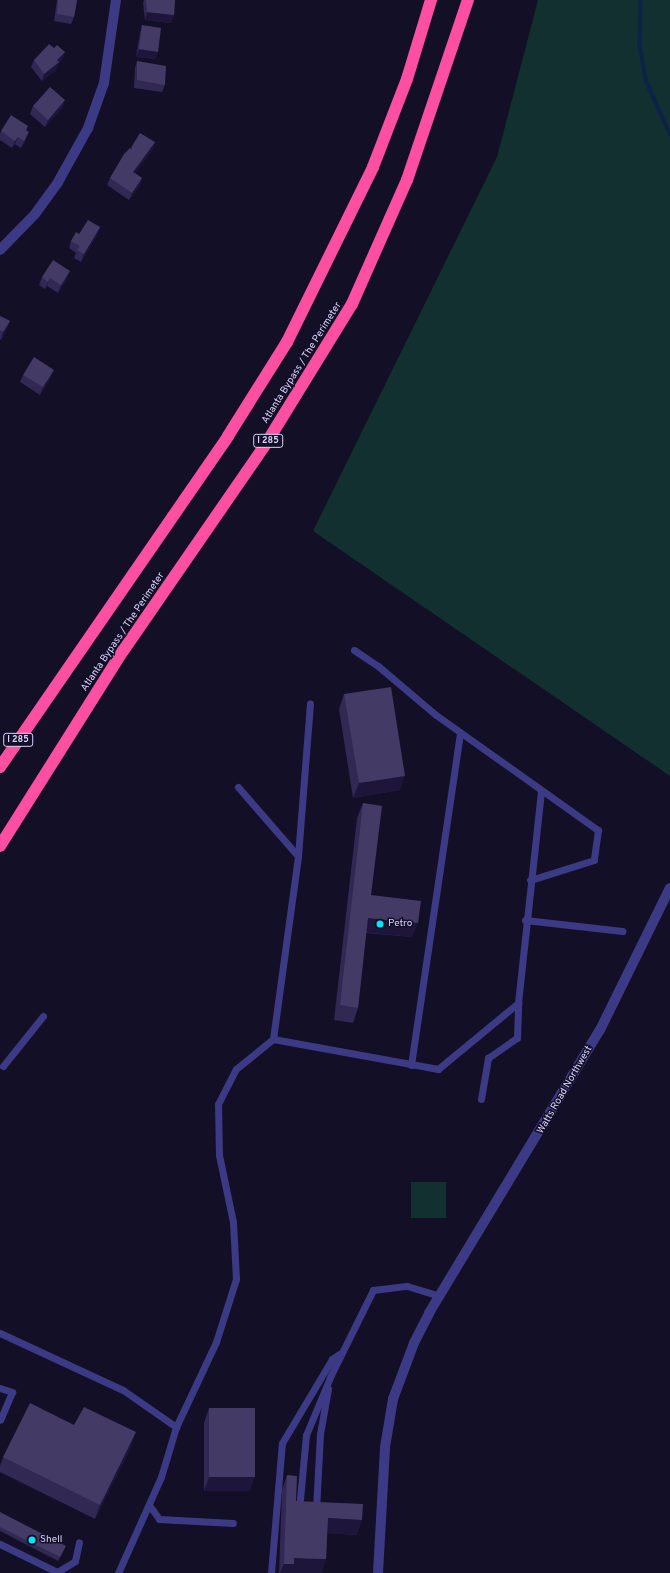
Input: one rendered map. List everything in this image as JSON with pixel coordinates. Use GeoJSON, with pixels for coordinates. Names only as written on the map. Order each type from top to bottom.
{"type":"FeatureCollection","features":[{"type":"Feature","properties":{"kind":"highway","name":"I 285"},"geometry":{"type":"LineString","coordinates":[[0,767],[228,436],[287,342],[373,167],[406,79],[431,0]]}},
{"type":"Feature","properties":{"kind":"highway","name":"Atlanta Bypass / The Perimeter"},"geometry":{"type":"LineString","coordinates":[[0,846],[123,651],[267,442],[352,304],[407,180],[468,0]]}},
{"type":"Feature","properties":{"kind":"highway"},"geometry":{"type":"LineString","coordinates":[[0,757],[37,714]]}},
{"type":"Feature","properties":{"kind":"street"},"geometry":{"type":"LineString","coordinates":[[0,250],[35,214],[58,182],[88,128],[104,82],[116,0]]}},
{"type":"Feature","properties":{"kind":"street","name":"Watts Road Northwest"},"geometry":{"type":"LineString","coordinates":[[378,1573],[385,1447],[394,1399],[414,1343],[447,1284],[600,1030],[670,888]]}},
{"type":"Feature","properties":{"kind":"lane"},"geometry":{"type":"LineString","coordinates":[[354,650],[378,666],[460,732],[541,792],[598,830],[594,860],[530,880]]}},
{"type":"Feature","properties":{"kind":"lane"},"geometry":{"type":"LineString","coordinates":[[118,1573],[161,1477],[176,1427],[216,1342],[236,1279],[233,1222],[218,1155],[218,1104],[236,1069],[273,1039],[298,856],[310,703]]}},
{"type":"Feature","properties":{"kind":"lane"},"geometry":{"type":"LineString","coordinates":[[411,1064],[460,732]]}},
{"type":"Feature","properties":{"kind":"lane"},"geometry":{"type":"LineString","coordinates":[[238,787],[298,856]]}},
{"type":"Feature","properties":{"kind":"lane"},"geometry":{"type":"LineString","coordinates":[[481,1098],[488,1058],[517,1038],[518,1003],[525,920],[541,792]]}},
{"type":"Feature","properties":{"kind":"lane"},"geometry":{"type":"LineString","coordinates":[[525,920],[622,931]]}},
{"type":"Feature","properties":{"kind":"lane"},"geometry":{"type":"LineString","coordinates":[[273,1039],[438,1070],[518,1003]]}},
{"type":"Feature","properties":{"kind":"lane"},"geometry":{"type":"LineString","coordinates":[[3,1066],[43,1016]]}},
{"type":"Feature","properties":{"kind":"lane"},"geometry":{"type":"LineString","coordinates":[[298,1516],[306,1435],[331,1375],[373,1290],[406,1286],[440,1296]]}},
{"type":"Feature","properties":{"kind":"lane"},"geometry":{"type":"LineString","coordinates":[[0,1333],[123,1390],[176,1427]]}},
{"type":"Feature","properties":{"kind":"lane"},"geometry":{"type":"LineString","coordinates":[[271,1573],[282,1443],[332,1358],[342,1352]]}},
{"type":"Feature","properties":{"kind":"lane"},"geometry":{"type":"LineString","coordinates":[[315,1517],[320,1434],[331,1375]]}},
{"type":"Feature","properties":{"kind":"lane"},"geometry":{"type":"LineString","coordinates":[[0,1388],[12,1392],[0,1420]]}},
{"type":"Feature","properties":{"kind":"lane"},"geometry":{"type":"LineString","coordinates":[[149,1505],[159,1519],[233,1523]]}},
{"type":"Feature","properties":{"kind":"lane"},"geometry":{"type":"LineString","coordinates":[[0,1544],[58,1572],[75,1561],[79,1542]]}},
{"type":"Feature","properties":{"kind":"green space"},"geometry":{"type":"Polygon","coordinates":[[[538,0],[670,0],[670,776],[313,531],[497,157],[538,0]]]}},
{"type":"Feature","properties":{"kind":"green space"},"geometry":{"type":"Polygon","coordinates":[[[411,1182],[446,1182],[446,1218],[411,1218],[411,1182]]]}},
{"type":"Feature","properties":{"kind":"building"},"geometry":{"type":"Polygon","coordinates":[[[58,0],[77,0],[74,17],[57,14],[58,0]]]}},
{"type":"Feature","properties":{"kind":"building"},"geometry":{"type":"Polygon","coordinates":[[[146,0],[175,0],[174,15],[147,12],[146,0]]]}},
{"type":"Feature","properties":{"kind":"building"},"geometry":{"type":"Polygon","coordinates":[[[142,25],[161,28],[158,52],[139,49],[142,25]]]}},
{"type":"Feature","properties":{"kind":"building"},"geometry":{"type":"Polygon","coordinates":[[[49,44],[54,48],[57,45],[65,52],[57,60],[59,62],[44,74],[34,60],[49,44]]]}},
{"type":"Feature","properties":{"kind":"building"},"geometry":{"type":"Polygon","coordinates":[[[137,61],[166,66],[165,85],[137,80],[137,61]]]}},
{"type":"Feature","properties":{"kind":"building"},"geometry":{"type":"Polygon","coordinates":[[[50,87],[65,100],[48,120],[33,106],[50,87]]]}},
{"type":"Feature","properties":{"kind":"building"},"geometry":{"type":"Polygon","coordinates":[[[11,115],[28,126],[26,130],[29,132],[24,141],[18,137],[15,141],[1,131],[11,115]]]}},
{"type":"Feature","properties":{"kind":"building"},"geometry":{"type":"Polygon","coordinates":[[[140,133],[155,142],[133,172],[142,178],[132,193],[110,178],[124,154],[130,148],[132,150],[132,146],[140,133]]]}},
{"type":"Feature","properties":{"kind":"building"},"geometry":{"type":"Polygon","coordinates":[[[88,220],[100,227],[84,254],[77,250],[80,246],[71,241],[76,232],[79,234],[88,220]]]}},
{"type":"Feature","properties":{"kind":"building"},"geometry":{"type":"Polygon","coordinates":[[[53,260],[70,271],[61,285],[50,278],[48,282],[42,277],[53,260]]]}},
{"type":"Feature","properties":{"kind":"building"},"geometry":{"type":"Polygon","coordinates":[[[0,316],[10,321],[3,332],[0,330],[0,316]]]}},
{"type":"Feature","properties":{"kind":"building"},"geometry":{"type":"Polygon","coordinates":[[[34,357],[54,370],[43,387],[23,375],[34,357]]]}},
{"type":"Feature","properties":{"kind":"building"},"geometry":{"type":"Polygon","coordinates":[[[391,687],[405,776],[359,783],[344,694],[391,687]]]}},
{"type":"Feature","properties":{"kind":"building","name":"Petro"},"geometry":{"type":"Polygon","coordinates":[[[363,803],[382,806],[371,895],[421,901],[418,923],[368,918],[358,1008],[340,1005],[363,803]]]}},
{"type":"Feature","properties":{"kind":"building"},"geometry":{"type":"Polygon","coordinates":[[[30,1403],[74,1425],[84,1407],[136,1432],[100,1505],[3,1457],[30,1403]]]}},
{"type":"Feature","properties":{"kind":"building"},"geometry":{"type":"Polygon","coordinates":[[[209,1408],[255,1408],[255,1477],[209,1477],[209,1408]]]}},
{"type":"Feature","properties":{"kind":"building"},"geometry":{"type":"Polygon","coordinates":[[[287,1475],[297,1476],[296,1501],[363,1504],[362,1520],[328,1518],[326,1559],[294,1558],[294,1564],[284,1564],[287,1475]]]}},
{"type":"Feature","properties":{"kind":"building","name":"Shell"},"geometry":{"type":"Polygon","coordinates":[[[0,1512],[66,1546],[60,1557],[0,1527],[0,1512]]]}},
{"type":"Feature","properties":{"kind":"waterway"},"geometry":{"type":"LineString","coordinates":[[641,0],[640,45],[646,80],[670,134]]}},
{"type":"Feature","properties":{"kind":"place","name":"Petro"},"geometry":{"type":"Point","coordinates":[380,924]}},
{"type":"Feature","properties":{"kind":"place","name":"Shell"},"geometry":{"type":"Point","coordinates":[32,1540]}}]}
